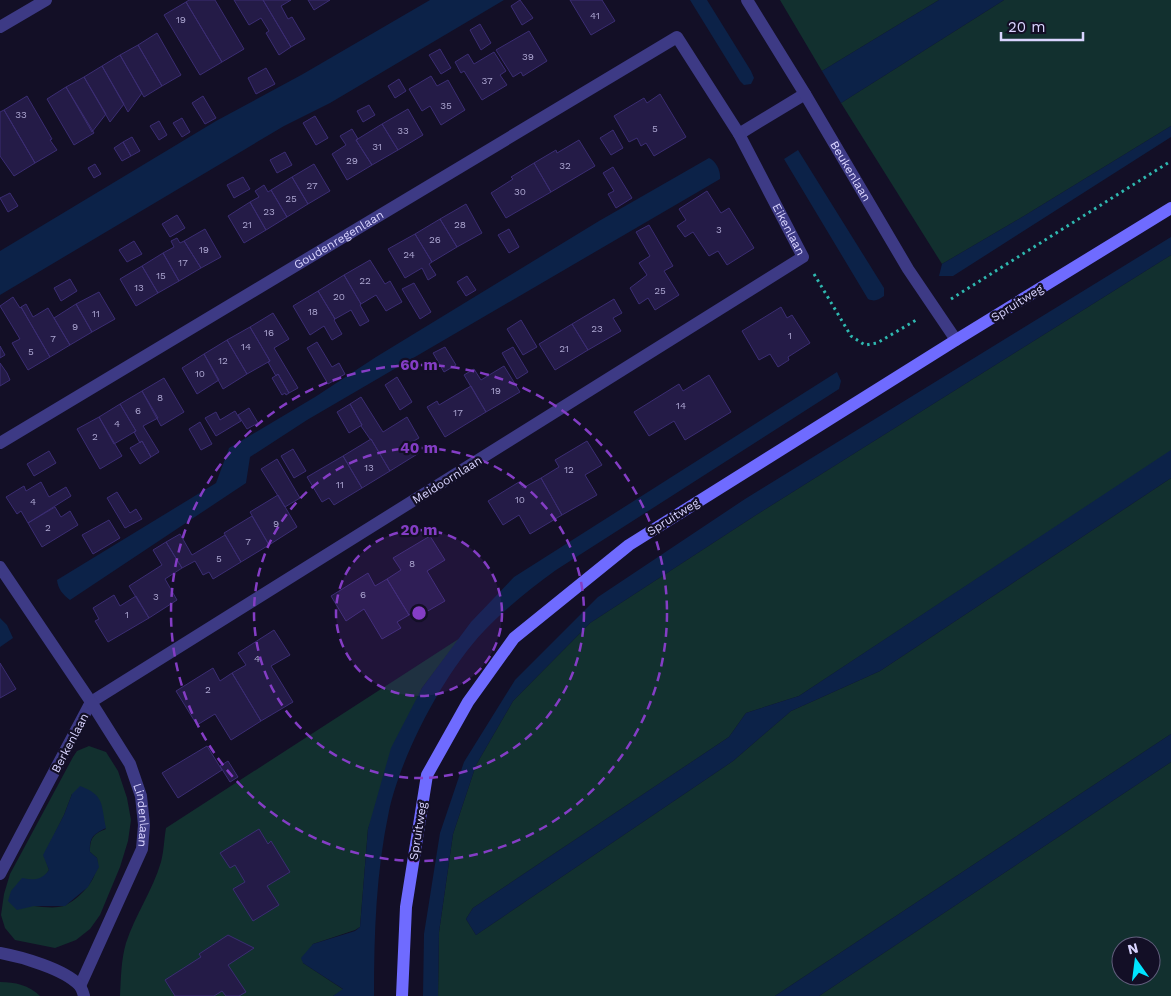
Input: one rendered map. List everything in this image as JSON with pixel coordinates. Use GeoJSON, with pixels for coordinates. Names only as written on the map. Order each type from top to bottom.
{"type":"FeatureCollection","features":[{"type":"Feature","properties":{"kind":"main road","name":"Spruitweg"},"geometry":{"type":"LineString","coordinates":[[402,996],[406,907],[427,775],[468,702],[514,638],[629,545],[1171,208]]}},
{"type":"Feature","properties":{"kind":"street"},"geometry":{"type":"LineString","coordinates":[[0,27],[46,0]]}},
{"type":"Feature","properties":{"kind":"street","name":"Beukenlaan"},"geometry":{"type":"LineString","coordinates":[[747,0],[903,260],[956,340]]}},
{"type":"Feature","properties":{"kind":"street","name":"Eikenlaan"},"geometry":{"type":"LineString","coordinates":[[677,37],[739,134],[803,257]]}},
{"type":"Feature","properties":{"kind":"street","name":"Goudenregenlaan"},"geometry":{"type":"LineString","coordinates":[[0,443],[677,37]]}},
{"type":"Feature","properties":{"kind":"street"},"geometry":{"type":"LineString","coordinates":[[739,134],[805,94]]}},
{"type":"Feature","properties":{"kind":"street","name":"Meidoornlaan"},"geometry":{"type":"LineString","coordinates":[[91,702],[803,257]]}},
{"type":"Feature","properties":{"kind":"street","name":"Berkenlaan"},"geometry":{"type":"LineString","coordinates":[[0,566],[91,702],[0,874]]}},
{"type":"Feature","properties":{"kind":"street","name":"Lindenlaan"},"geometry":{"type":"LineString","coordinates":[[0,953],[58,971],[82,991],[142,849],[144,825],[141,796],[130,764],[91,702]]}},
{"type":"Feature","properties":{"kind":"path"},"geometry":{"type":"LineString","coordinates":[[934,309],[1171,161]]}},
{"type":"Feature","properties":{"kind":"path","name":"Eikenlaan"},"geometry":{"type":"LineString","coordinates":[[803,257],[842,324],[851,336],[865,345],[877,343],[934,309]]}},
{"type":"Feature","properties":{"kind":"green space"},"geometry":{"type":"Polygon","coordinates":[[[780,0],[939,0],[822,71],[780,0]]]}},
{"type":"Feature","properties":{"kind":"green space"},"geometry":{"type":"Polygon","coordinates":[[[1004,0],[1171,0],[1171,126],[942,264],[841,103],[1004,0]]]}},
{"type":"Feature","properties":{"kind":"green space"},"geometry":{"type":"Polygon","coordinates":[[[1171,255],[1171,451],[799,696],[746,713],[729,737],[473,908],[466,919],[476,935],[733,761],[791,711],[880,671],[1171,478],[1171,734],[775,996],[438,996],[439,932],[453,834],[476,765],[513,701],[590,623],[756,515],[1171,255]]]}},
{"type":"Feature","properties":{"kind":"green space"},"geometry":{"type":"Polygon","coordinates":[[[460,638],[422,688],[368,829],[360,927],[313,944],[303,963],[344,990],[333,996],[120,996],[124,949],[134,922],[158,872],[166,828],[460,638]]]}},
{"type":"Feature","properties":{"kind":"green space"},"geometry":{"type":"Polygon","coordinates":[[[89,746],[106,752],[118,771],[127,798],[131,820],[128,841],[120,867],[100,915],[90,929],[76,940],[55,948],[15,940],[5,928],[1,915],[4,894],[10,874],[77,751],[89,746]],[[72,794],[44,855],[49,870],[44,877],[35,881],[34,906],[63,906],[84,891],[96,872],[97,858],[90,852],[92,840],[95,835],[106,829],[72,794]]]}},
{"type":"Feature","properties":{"kind":"green space"},"geometry":{"type":"Polygon","coordinates":[[[1171,762],[1171,996],[819,996],[1171,762]]]}},
{"type":"Feature","properties":{"kind":"green space"},"geometry":{"type":"Polygon","coordinates":[[[0,982],[22,985],[40,996],[0,996],[0,982]]]}},
{"type":"Feature","properties":{"kind":"water"},"geometry":{"type":"Polygon","coordinates":[[[430,0],[504,0],[330,103],[284,126],[0,295],[0,251],[216,121],[303,74],[430,0]]]}},
{"type":"Feature","properties":{"kind":"water"},"geometry":{"type":"Polygon","coordinates":[[[690,0],[707,0],[751,71],[754,78],[751,84],[744,85],[740,81],[690,0]]]}},
{"type":"Feature","properties":{"kind":"water"},"geometry":{"type":"Polygon","coordinates":[[[939,0],[1004,0],[841,103],[822,71],[939,0]]]}},
{"type":"Feature","properties":{"kind":"water"},"geometry":{"type":"Polygon","coordinates":[[[1171,126],[1171,137],[953,276],[939,276],[942,264],[1171,126]]]}},
{"type":"Feature","properties":{"kind":"water"},"geometry":{"type":"Polygon","coordinates":[[[798,150],[884,288],[884,296],[880,299],[868,299],[784,159],[798,150]]]}},
{"type":"Feature","properties":{"kind":"water"},"geometry":{"type":"Polygon","coordinates":[[[709,158],[718,167],[720,179],[307,420],[250,457],[246,483],[70,600],[61,592],[57,580],[216,483],[229,448],[315,397],[376,357],[599,221],[709,158]]]}},
{"type":"Feature","properties":{"kind":"water"},"geometry":{"type":"Polygon","coordinates":[[[1171,237],[1171,255],[756,515],[590,623],[513,701],[476,765],[453,834],[439,932],[438,996],[423,996],[424,934],[440,833],[464,762],[515,680],[598,597],[745,499],[1171,237]]]}},
{"type":"Feature","properties":{"kind":"water"},"geometry":{"type":"Polygon","coordinates":[[[837,372],[841,381],[839,389],[556,570],[501,614],[469,648],[426,716],[403,765],[395,789],[381,857],[375,926],[374,996],[333,996],[343,989],[303,963],[301,958],[313,944],[355,931],[360,927],[368,829],[391,748],[422,688],[471,622],[514,577],[837,372]]]}},
{"type":"Feature","properties":{"kind":"water"},"geometry":{"type":"Polygon","coordinates":[[[1171,450],[1171,478],[880,671],[791,711],[733,761],[476,935],[466,919],[473,908],[729,737],[746,713],[799,696],[1171,450]]]}},
{"type":"Feature","properties":{"kind":"water"},"geometry":{"type":"Polygon","coordinates":[[[0,618],[7,625],[13,638],[0,647],[0,618]]]}},
{"type":"Feature","properties":{"kind":"water"},"geometry":{"type":"Polygon","coordinates":[[[1171,734],[1171,762],[819,996],[775,996],[1171,734]]]}},
{"type":"Feature","properties":{"kind":"water"},"geometry":{"type":"Polygon","coordinates":[[[80,786],[94,793],[102,807],[106,828],[93,837],[90,847],[90,852],[97,858],[99,867],[88,887],[65,906],[34,906],[17,910],[8,901],[11,891],[22,878],[37,879],[49,870],[43,855],[64,815],[72,794],[80,786]]]}},
{"type":"Feature","properties":{"kind":"building"},"geometry":{"type":"Polygon","coordinates":[[[189,0],[215,0],[244,49],[222,62],[186,2],[189,0]]]}},
{"type":"Feature","properties":{"kind":"building"},"geometry":{"type":"Polygon","coordinates":[[[234,0],[263,0],[291,47],[279,55],[266,33],[269,31],[261,18],[249,25],[234,0]]]}},
{"type":"Feature","properties":{"kind":"building"},"geometry":{"type":"Polygon","coordinates":[[[263,0],[291,0],[281,6],[288,19],[292,17],[305,39],[291,47],[263,0]]]}},
{"type":"Feature","properties":{"kind":"building"},"geometry":{"type":"Polygon","coordinates":[[[308,0],[330,0],[314,10],[308,0]]]}},
{"type":"Feature","properties":{"kind":"building"},"geometry":{"type":"Polygon","coordinates":[[[520,0],[533,18],[522,25],[511,6],[520,0]]]}},
{"type":"Feature","properties":{"kind":"building"},"geometry":{"type":"Polygon","coordinates":[[[570,0],[602,0],[615,21],[591,35],[570,0]]]}},
{"type":"Feature","properties":{"kind":"building"},"geometry":{"type":"Polygon","coordinates":[[[186,2],[222,62],[200,75],[164,15],[186,2]]]}},
{"type":"Feature","properties":{"kind":"building"},"geometry":{"type":"Polygon","coordinates":[[[480,24],[491,43],[481,50],[470,30],[480,24]]]}},
{"type":"Feature","properties":{"kind":"building"},"geometry":{"type":"Polygon","coordinates":[[[529,31],[547,61],[523,76],[521,72],[513,77],[496,50],[529,31]]]}},
{"type":"Feature","properties":{"kind":"building"},"geometry":{"type":"Polygon","coordinates":[[[157,33],[181,75],[162,86],[138,45],[157,33]]]}},
{"type":"Feature","properties":{"kind":"building"},"geometry":{"type":"Polygon","coordinates":[[[138,45],[162,86],[144,97],[120,55],[138,45]]]}},
{"type":"Feature","properties":{"kind":"building"},"geometry":{"type":"Polygon","coordinates":[[[440,49],[451,68],[441,74],[429,55],[440,49]]]}},
{"type":"Feature","properties":{"kind":"building"},"geometry":{"type":"Polygon","coordinates":[[[494,52],[506,71],[500,75],[507,85],[482,100],[464,71],[461,73],[455,62],[468,54],[474,64],[494,52]]]}},
{"type":"Feature","properties":{"kind":"building"},"geometry":{"type":"Polygon","coordinates":[[[120,55],[142,93],[128,112],[102,66],[120,55]]]}},
{"type":"Feature","properties":{"kind":"building"},"geometry":{"type":"Polygon","coordinates":[[[102,66],[124,104],[110,122],[84,77],[102,66]]]}},
{"type":"Feature","properties":{"kind":"building"},"geometry":{"type":"Polygon","coordinates":[[[266,68],[275,84],[256,94],[248,78],[266,68]]]}},
{"type":"Feature","properties":{"kind":"building"},"geometry":{"type":"Polygon","coordinates":[[[431,76],[437,86],[448,80],[465,110],[441,125],[430,106],[422,111],[409,89],[431,76]]]}},
{"type":"Feature","properties":{"kind":"building"},"geometry":{"type":"Polygon","coordinates":[[[84,77],[106,114],[92,132],[66,87],[84,77]]]}},
{"type":"Feature","properties":{"kind":"building"},"geometry":{"type":"Polygon","coordinates":[[[399,79],[406,91],[395,98],[388,86],[399,79]]]}},
{"type":"Feature","properties":{"kind":"building"},"geometry":{"type":"Polygon","coordinates":[[[66,87],[94,133],[74,145],[47,99],[66,87]]]}},
{"type":"Feature","properties":{"kind":"building"},"geometry":{"type":"Polygon","coordinates":[[[660,94],[686,137],[654,156],[646,143],[641,146],[637,138],[629,142],[614,116],[644,98],[647,103],[660,94]]]}},
{"type":"Feature","properties":{"kind":"building"},"geometry":{"type":"Polygon","coordinates":[[[27,96],[57,150],[35,163],[4,110],[27,96]]]}},
{"type":"Feature","properties":{"kind":"building"},"geometry":{"type":"Polygon","coordinates":[[[203,96],[216,118],[205,124],[192,103],[203,96]]]}},
{"type":"Feature","properties":{"kind":"building"},"geometry":{"type":"Polygon","coordinates":[[[369,105],[375,115],[363,122],[357,111],[369,105]]]}},
{"type":"Feature","properties":{"kind":"building"},"geometry":{"type":"Polygon","coordinates":[[[408,109],[423,135],[398,150],[382,124],[408,109]]]}},
{"type":"Feature","properties":{"kind":"building"},"geometry":{"type":"Polygon","coordinates":[[[4,110],[35,163],[14,176],[0,156],[0,112],[4,110]]]}},
{"type":"Feature","properties":{"kind":"building"},"geometry":{"type":"Polygon","coordinates":[[[315,116],[328,138],[316,145],[303,123],[315,116]]]}},
{"type":"Feature","properties":{"kind":"building"},"geometry":{"type":"Polygon","coordinates":[[[182,118],[190,132],[182,137],[173,123],[182,118]]]}},
{"type":"Feature","properties":{"kind":"building"},"geometry":{"type":"Polygon","coordinates":[[[159,121],[167,135],[159,140],[150,126],[159,121]]]}},
{"type":"Feature","properties":{"kind":"building"},"geometry":{"type":"Polygon","coordinates":[[[382,124],[398,150],[372,165],[356,140],[382,124]]]}},
{"type":"Feature","properties":{"kind":"building"},"geometry":{"type":"Polygon","coordinates":[[[352,129],[358,139],[356,140],[372,165],[347,180],[332,154],[346,145],[340,136],[352,129]]]}},
{"type":"Feature","properties":{"kind":"building"},"geometry":{"type":"Polygon","coordinates":[[[613,130],[623,148],[611,155],[600,138],[613,130]]]}},
{"type":"Feature","properties":{"kind":"building"},"geometry":{"type":"Polygon","coordinates":[[[132,137],[140,151],[131,156],[123,142],[132,137]]]}},
{"type":"Feature","properties":{"kind":"building"},"geometry":{"type":"Polygon","coordinates":[[[579,140],[595,166],[551,192],[534,163],[556,150],[557,153],[579,140]]]}},
{"type":"Feature","properties":{"kind":"building"},"geometry":{"type":"Polygon","coordinates":[[[123,142],[131,156],[122,161],[114,148],[123,142]]]}},
{"type":"Feature","properties":{"kind":"building"},"geometry":{"type":"Polygon","coordinates":[[[285,152],[292,165],[277,173],[270,160],[285,152]]]}},
{"type":"Feature","properties":{"kind":"building"},"geometry":{"type":"Polygon","coordinates":[[[534,163],[551,192],[506,218],[491,193],[513,179],[511,177],[534,163]]]}},
{"type":"Feature","properties":{"kind":"building"},"geometry":{"type":"Polygon","coordinates":[[[95,164],[101,174],[94,178],[88,168],[95,164]]]}},
{"type":"Feature","properties":{"kind":"building"},"geometry":{"type":"Polygon","coordinates":[[[314,164],[330,191],[308,204],[292,177],[314,164]]]}},
{"type":"Feature","properties":{"kind":"building"},"geometry":{"type":"Polygon","coordinates":[[[613,167],[632,198],[616,208],[608,194],[614,191],[603,173],[613,167]]]}},
{"type":"Feature","properties":{"kind":"building"},"geometry":{"type":"Polygon","coordinates":[[[243,177],[250,189],[234,198],[227,185],[243,177]]]}},
{"type":"Feature","properties":{"kind":"building"},"geometry":{"type":"Polygon","coordinates":[[[292,177],[308,204],[287,217],[271,190],[292,177]]]}},
{"type":"Feature","properties":{"kind":"building"},"geometry":{"type":"Polygon","coordinates":[[[264,185],[268,192],[271,190],[287,217],[266,230],[250,202],[259,197],[255,191],[264,185]]]}},
{"type":"Feature","properties":{"kind":"building"},"geometry":{"type":"Polygon","coordinates":[[[707,191],[721,213],[729,208],[754,248],[727,265],[718,251],[709,256],[693,232],[685,237],[677,226],[686,220],[679,209],[707,191]]]}},
{"type":"Feature","properties":{"kind":"building"},"geometry":{"type":"Polygon","coordinates":[[[10,193],[18,206],[8,212],[0,198],[10,193]]]}},
{"type":"Feature","properties":{"kind":"building"},"geometry":{"type":"Polygon","coordinates":[[[250,202],[266,230],[244,243],[228,216],[250,202]]]}},
{"type":"Feature","properties":{"kind":"building"},"geometry":{"type":"Polygon","coordinates":[[[466,204],[482,233],[457,247],[440,219],[466,204]]]}},
{"type":"Feature","properties":{"kind":"building"},"geometry":{"type":"Polygon","coordinates":[[[177,215],[185,228],[170,237],[162,224],[177,215]]]}},
{"type":"Feature","properties":{"kind":"building"},"geometry":{"type":"Polygon","coordinates":[[[440,219],[457,247],[432,262],[415,234],[440,219]]]}},
{"type":"Feature","properties":{"kind":"building"},"geometry":{"type":"Polygon","coordinates":[[[649,225],[673,266],[664,271],[679,295],[655,310],[648,298],[639,304],[630,288],[647,275],[639,263],[650,256],[636,232],[649,225]]]}},
{"type":"Feature","properties":{"kind":"building"},"geometry":{"type":"Polygon","coordinates":[[[205,229],[221,257],[201,268],[184,241],[205,229]]]}},
{"type":"Feature","properties":{"kind":"building"},"geometry":{"type":"Polygon","coordinates":[[[509,229],[519,247],[509,253],[498,235],[509,229]]]}},
{"type":"Feature","properties":{"kind":"building"},"geometry":{"type":"Polygon","coordinates":[[[415,234],[432,262],[429,264],[436,275],[428,280],[422,268],[405,278],[388,249],[415,234]]]}},
{"type":"Feature","properties":{"kind":"building"},"geometry":{"type":"Polygon","coordinates":[[[177,238],[180,243],[184,241],[201,268],[179,281],[163,253],[174,247],[171,241],[177,238]]]}},
{"type":"Feature","properties":{"kind":"building"},"geometry":{"type":"Polygon","coordinates":[[[134,241],[142,254],[127,262],[119,250],[134,241]]]}},
{"type":"Feature","properties":{"kind":"building"},"geometry":{"type":"Polygon","coordinates":[[[163,253],[179,281],[158,293],[142,266],[163,253]]]}},
{"type":"Feature","properties":{"kind":"building"},"geometry":{"type":"Polygon","coordinates":[[[370,260],[385,284],[390,281],[402,302],[386,311],[376,295],[361,304],[344,275],[370,260]]]}},
{"type":"Feature","properties":{"kind":"building"},"geometry":{"type":"Polygon","coordinates":[[[142,266],[158,293],[136,306],[120,279],[142,266]]]}},
{"type":"Feature","properties":{"kind":"building"},"geometry":{"type":"Polygon","coordinates":[[[344,275],[369,321],[360,326],[351,310],[335,319],[318,291],[344,275]]]}},
{"type":"Feature","properties":{"kind":"building"},"geometry":{"type":"Polygon","coordinates":[[[467,276],[476,290],[466,296],[457,282],[467,276]]]}},
{"type":"Feature","properties":{"kind":"building"},"geometry":{"type":"Polygon","coordinates":[[[70,279],[77,291],[61,301],[54,288],[70,279]]]}},
{"type":"Feature","properties":{"kind":"building"},"geometry":{"type":"Polygon","coordinates":[[[414,283],[431,312],[420,319],[402,289],[414,283]]]}},
{"type":"Feature","properties":{"kind":"building"},"geometry":{"type":"Polygon","coordinates":[[[318,291],[342,334],[332,340],[324,326],[310,335],[293,306],[318,291]]]}},
{"type":"Feature","properties":{"kind":"building"},"geometry":{"type":"Polygon","coordinates":[[[99,292],[115,319],[92,332],[76,304],[99,292]]]}},
{"type":"Feature","properties":{"kind":"building"},"geometry":{"type":"Polygon","coordinates":[[[13,297],[21,307],[50,357],[28,370],[12,343],[20,339],[0,306],[13,297]]]}},
{"type":"Feature","properties":{"kind":"building"},"geometry":{"type":"Polygon","coordinates":[[[614,299],[622,313],[613,318],[621,331],[588,350],[572,324],[614,299]]]}},
{"type":"Feature","properties":{"kind":"building"},"geometry":{"type":"Polygon","coordinates":[[[26,304],[33,317],[48,308],[70,345],[50,357],[21,307],[26,304]]]}},
{"type":"Feature","properties":{"kind":"building"},"geometry":{"type":"Polygon","coordinates":[[[76,304],[92,332],[70,345],[54,318],[76,304]]]}},
{"type":"Feature","properties":{"kind":"building"},"geometry":{"type":"Polygon","coordinates":[[[781,307],[787,318],[792,315],[810,343],[788,357],[789,360],[778,367],[770,354],[759,360],[742,331],[781,307]]]}},
{"type":"Feature","properties":{"kind":"building"},"geometry":{"type":"Polygon","coordinates":[[[273,313],[289,339],[274,348],[298,388],[289,393],[278,374],[276,376],[268,362],[270,361],[250,327],[273,313]]]}},
{"type":"Feature","properties":{"kind":"building"},"geometry":{"type":"Polygon","coordinates":[[[521,320],[537,347],[523,355],[507,329],[521,320]]]}},
{"type":"Feature","properties":{"kind":"building"},"geometry":{"type":"Polygon","coordinates":[[[572,324],[588,350],[555,370],[539,344],[572,324]]]}},
{"type":"Feature","properties":{"kind":"building"},"geometry":{"type":"Polygon","coordinates":[[[250,327],[270,361],[247,374],[227,340],[250,327]]]}},
{"type":"Feature","properties":{"kind":"building"},"geometry":{"type":"Polygon","coordinates":[[[227,340],[247,374],[223,389],[204,354],[227,340]]]}},
{"type":"Feature","properties":{"kind":"building"},"geometry":{"type":"Polygon","coordinates":[[[317,342],[332,367],[339,363],[345,374],[328,384],[307,348],[317,342]]]}},
{"type":"Feature","properties":{"kind":"building"},"geometry":{"type":"Polygon","coordinates":[[[0,346],[5,355],[0,358],[0,346]]]}},
{"type":"Feature","properties":{"kind":"building"},"geometry":{"type":"Polygon","coordinates":[[[445,347],[456,365],[444,372],[433,353],[445,347]]]}},
{"type":"Feature","properties":{"kind":"building"},"geometry":{"type":"Polygon","coordinates":[[[513,347],[528,372],[517,379],[502,353],[513,347]]]}},
{"type":"Feature","properties":{"kind":"building"},"geometry":{"type":"Polygon","coordinates":[[[204,354],[219,380],[197,394],[182,368],[204,354]]]}},
{"type":"Feature","properties":{"kind":"building"},"geometry":{"type":"Polygon","coordinates":[[[0,363],[10,380],[0,386],[0,363]]]}},
{"type":"Feature","properties":{"kind":"building"},"geometry":{"type":"Polygon","coordinates":[[[504,366],[520,392],[486,412],[464,375],[474,369],[481,380],[504,366]]]}},
{"type":"Feature","properties":{"kind":"building"},"geometry":{"type":"Polygon","coordinates":[[[278,374],[289,393],[286,395],[285,393],[282,395],[272,378],[278,374]]]}},
{"type":"Feature","properties":{"kind":"building"},"geometry":{"type":"Polygon","coordinates":[[[709,375],[731,412],[685,440],[674,421],[649,436],[634,412],[679,384],[683,391],[709,375]]]}},
{"type":"Feature","properties":{"kind":"building"},"geometry":{"type":"Polygon","coordinates":[[[397,377],[412,402],[400,410],[385,385],[397,377]]]}},
{"type":"Feature","properties":{"kind":"building"},"geometry":{"type":"Polygon","coordinates":[[[164,378],[184,412],[161,426],[142,391],[164,378]]]}},
{"type":"Feature","properties":{"kind":"building"},"geometry":{"type":"Polygon","coordinates":[[[471,386],[486,412],[445,437],[427,407],[437,401],[439,405],[471,386]]]}},
{"type":"Feature","properties":{"kind":"building"},"geometry":{"type":"Polygon","coordinates":[[[142,391],[158,418],[143,426],[159,452],[151,457],[142,441],[140,443],[134,432],[136,431],[120,404],[142,391]]]}},
{"type":"Feature","properties":{"kind":"building"},"geometry":{"type":"Polygon","coordinates":[[[361,397],[383,432],[407,417],[419,438],[412,442],[419,453],[390,471],[361,426],[350,404],[361,397]]]}},
{"type":"Feature","properties":{"kind":"building"},"geometry":{"type":"Polygon","coordinates":[[[120,404],[136,431],[114,444],[99,417],[120,404]]]}},
{"type":"Feature","properties":{"kind":"building"},"geometry":{"type":"Polygon","coordinates":[[[350,404],[362,425],[349,433],[337,412],[350,404]]]}},
{"type":"Feature","properties":{"kind":"building"},"geometry":{"type":"Polygon","coordinates":[[[249,408],[258,423],[247,429],[238,415],[249,408]]]}},
{"type":"Feature","properties":{"kind":"building"},"geometry":{"type":"Polygon","coordinates":[[[235,411],[241,421],[216,436],[205,418],[216,412],[220,420],[235,411]]]}},
{"type":"Feature","properties":{"kind":"building"},"geometry":{"type":"Polygon","coordinates":[[[99,417],[122,456],[100,469],[77,429],[99,417]]]}},
{"type":"Feature","properties":{"kind":"building"},"geometry":{"type":"Polygon","coordinates":[[[200,422],[212,444],[201,450],[189,429],[200,422]]]}},
{"type":"Feature","properties":{"kind":"building"},"geometry":{"type":"Polygon","coordinates":[[[371,439],[390,471],[362,488],[343,456],[371,439]]]}},
{"type":"Feature","properties":{"kind":"building"},"geometry":{"type":"Polygon","coordinates":[[[142,441],[151,457],[140,464],[130,448],[142,441]]]}},
{"type":"Feature","properties":{"kind":"building"},"geometry":{"type":"Polygon","coordinates":[[[587,441],[602,465],[585,475],[597,495],[562,515],[541,478],[559,467],[555,460],[587,441]]]}},
{"type":"Feature","properties":{"kind":"building"},"geometry":{"type":"Polygon","coordinates":[[[293,449],[306,471],[294,478],[281,456],[293,449]]]}},
{"type":"Feature","properties":{"kind":"building"},"geometry":{"type":"Polygon","coordinates":[[[49,451],[56,463],[34,476],[27,464],[49,451]]]}},
{"type":"Feature","properties":{"kind":"building"},"geometry":{"type":"Polygon","coordinates":[[[343,456],[362,488],[334,505],[329,498],[322,502],[307,477],[343,456]]]}},
{"type":"Feature","properties":{"kind":"building"},"geometry":{"type":"Polygon","coordinates":[[[277,459],[300,498],[285,507],[261,469],[277,459]]]}},
{"type":"Feature","properties":{"kind":"building"},"geometry":{"type":"Polygon","coordinates":[[[541,478],[562,515],[530,534],[519,515],[503,525],[488,501],[519,482],[523,488],[541,478]]]}},
{"type":"Feature","properties":{"kind":"building"},"geometry":{"type":"Polygon","coordinates":[[[41,482],[49,497],[66,487],[71,496],[28,523],[21,511],[17,514],[6,497],[24,486],[26,491],[41,482]]]}},
{"type":"Feature","properties":{"kind":"building"},"geometry":{"type":"Polygon","coordinates":[[[117,492],[130,513],[136,509],[142,519],[125,528],[107,498],[117,492]]]}},
{"type":"Feature","properties":{"kind":"building"},"geometry":{"type":"Polygon","coordinates":[[[278,495],[297,527],[269,545],[250,512],[278,495]]]}},
{"type":"Feature","properties":{"kind":"building"},"geometry":{"type":"Polygon","coordinates":[[[55,507],[61,517],[70,511],[78,525],[42,547],[28,523],[55,507]]]}},
{"type":"Feature","properties":{"kind":"building"},"geometry":{"type":"Polygon","coordinates":[[[252,516],[269,545],[241,562],[224,533],[252,516]]]}},
{"type":"Feature","properties":{"kind":"building"},"geometry":{"type":"Polygon","coordinates":[[[109,520],[120,538],[93,554],[82,535],[109,520]]]}},
{"type":"Feature","properties":{"kind":"building"},"geometry":{"type":"Polygon","coordinates":[[[180,534],[192,555],[225,535],[241,562],[213,579],[209,572],[203,575],[195,561],[182,568],[166,542],[180,534]]]}},
{"type":"Feature","properties":{"kind":"building"},"geometry":{"type":"Polygon","coordinates":[[[430,536],[445,560],[427,571],[445,601],[426,612],[423,607],[409,615],[387,579],[401,570],[393,558],[430,536]]]}},
{"type":"Feature","properties":{"kind":"building"},"geometry":{"type":"Polygon","coordinates":[[[166,542],[182,568],[165,579],[177,600],[149,618],[129,586],[162,565],[153,550],[166,542]]]}},
{"type":"Feature","properties":{"kind":"building"},"geometry":{"type":"Polygon","coordinates":[[[368,573],[375,586],[387,579],[409,615],[397,622],[401,628],[382,639],[364,609],[346,621],[331,596],[368,573]]]}},
{"type":"Feature","properties":{"kind":"building"},"geometry":{"type":"Polygon","coordinates":[[[114,595],[120,606],[136,596],[149,618],[108,642],[95,621],[99,619],[93,608],[114,595]]]}},
{"type":"Feature","properties":{"kind":"building"},"geometry":{"type":"Polygon","coordinates":[[[274,630],[290,655],[271,666],[293,702],[261,721],[232,673],[246,665],[238,653],[274,630]]]}},
{"type":"Feature","properties":{"kind":"building"},"geometry":{"type":"Polygon","coordinates":[[[0,663],[16,689],[0,698],[0,663]]]}},
{"type":"Feature","properties":{"kind":"building"},"geometry":{"type":"Polygon","coordinates":[[[213,668],[220,681],[232,673],[261,721],[231,740],[215,714],[197,725],[176,691],[213,668]]]}},
{"type":"Feature","properties":{"kind":"building"},"geometry":{"type":"Polygon","coordinates":[[[207,746],[222,770],[178,798],[162,773],[207,746]]]}},
{"type":"Feature","properties":{"kind":"building"},"geometry":{"type":"Polygon","coordinates":[[[228,761],[238,777],[230,782],[220,766],[228,761]]]}},
{"type":"Feature","properties":{"kind":"building"},"geometry":{"type":"Polygon","coordinates":[[[259,829],[268,844],[271,841],[290,872],[267,886],[279,905],[253,921],[233,889],[245,882],[235,865],[230,868],[220,853],[259,829]]]}},
{"type":"Feature","properties":{"kind":"building"},"geometry":{"type":"Polygon","coordinates":[[[228,935],[254,948],[228,965],[246,992],[239,996],[226,996],[222,991],[214,996],[175,996],[165,980],[201,957],[199,954],[228,935]]]}}]}
